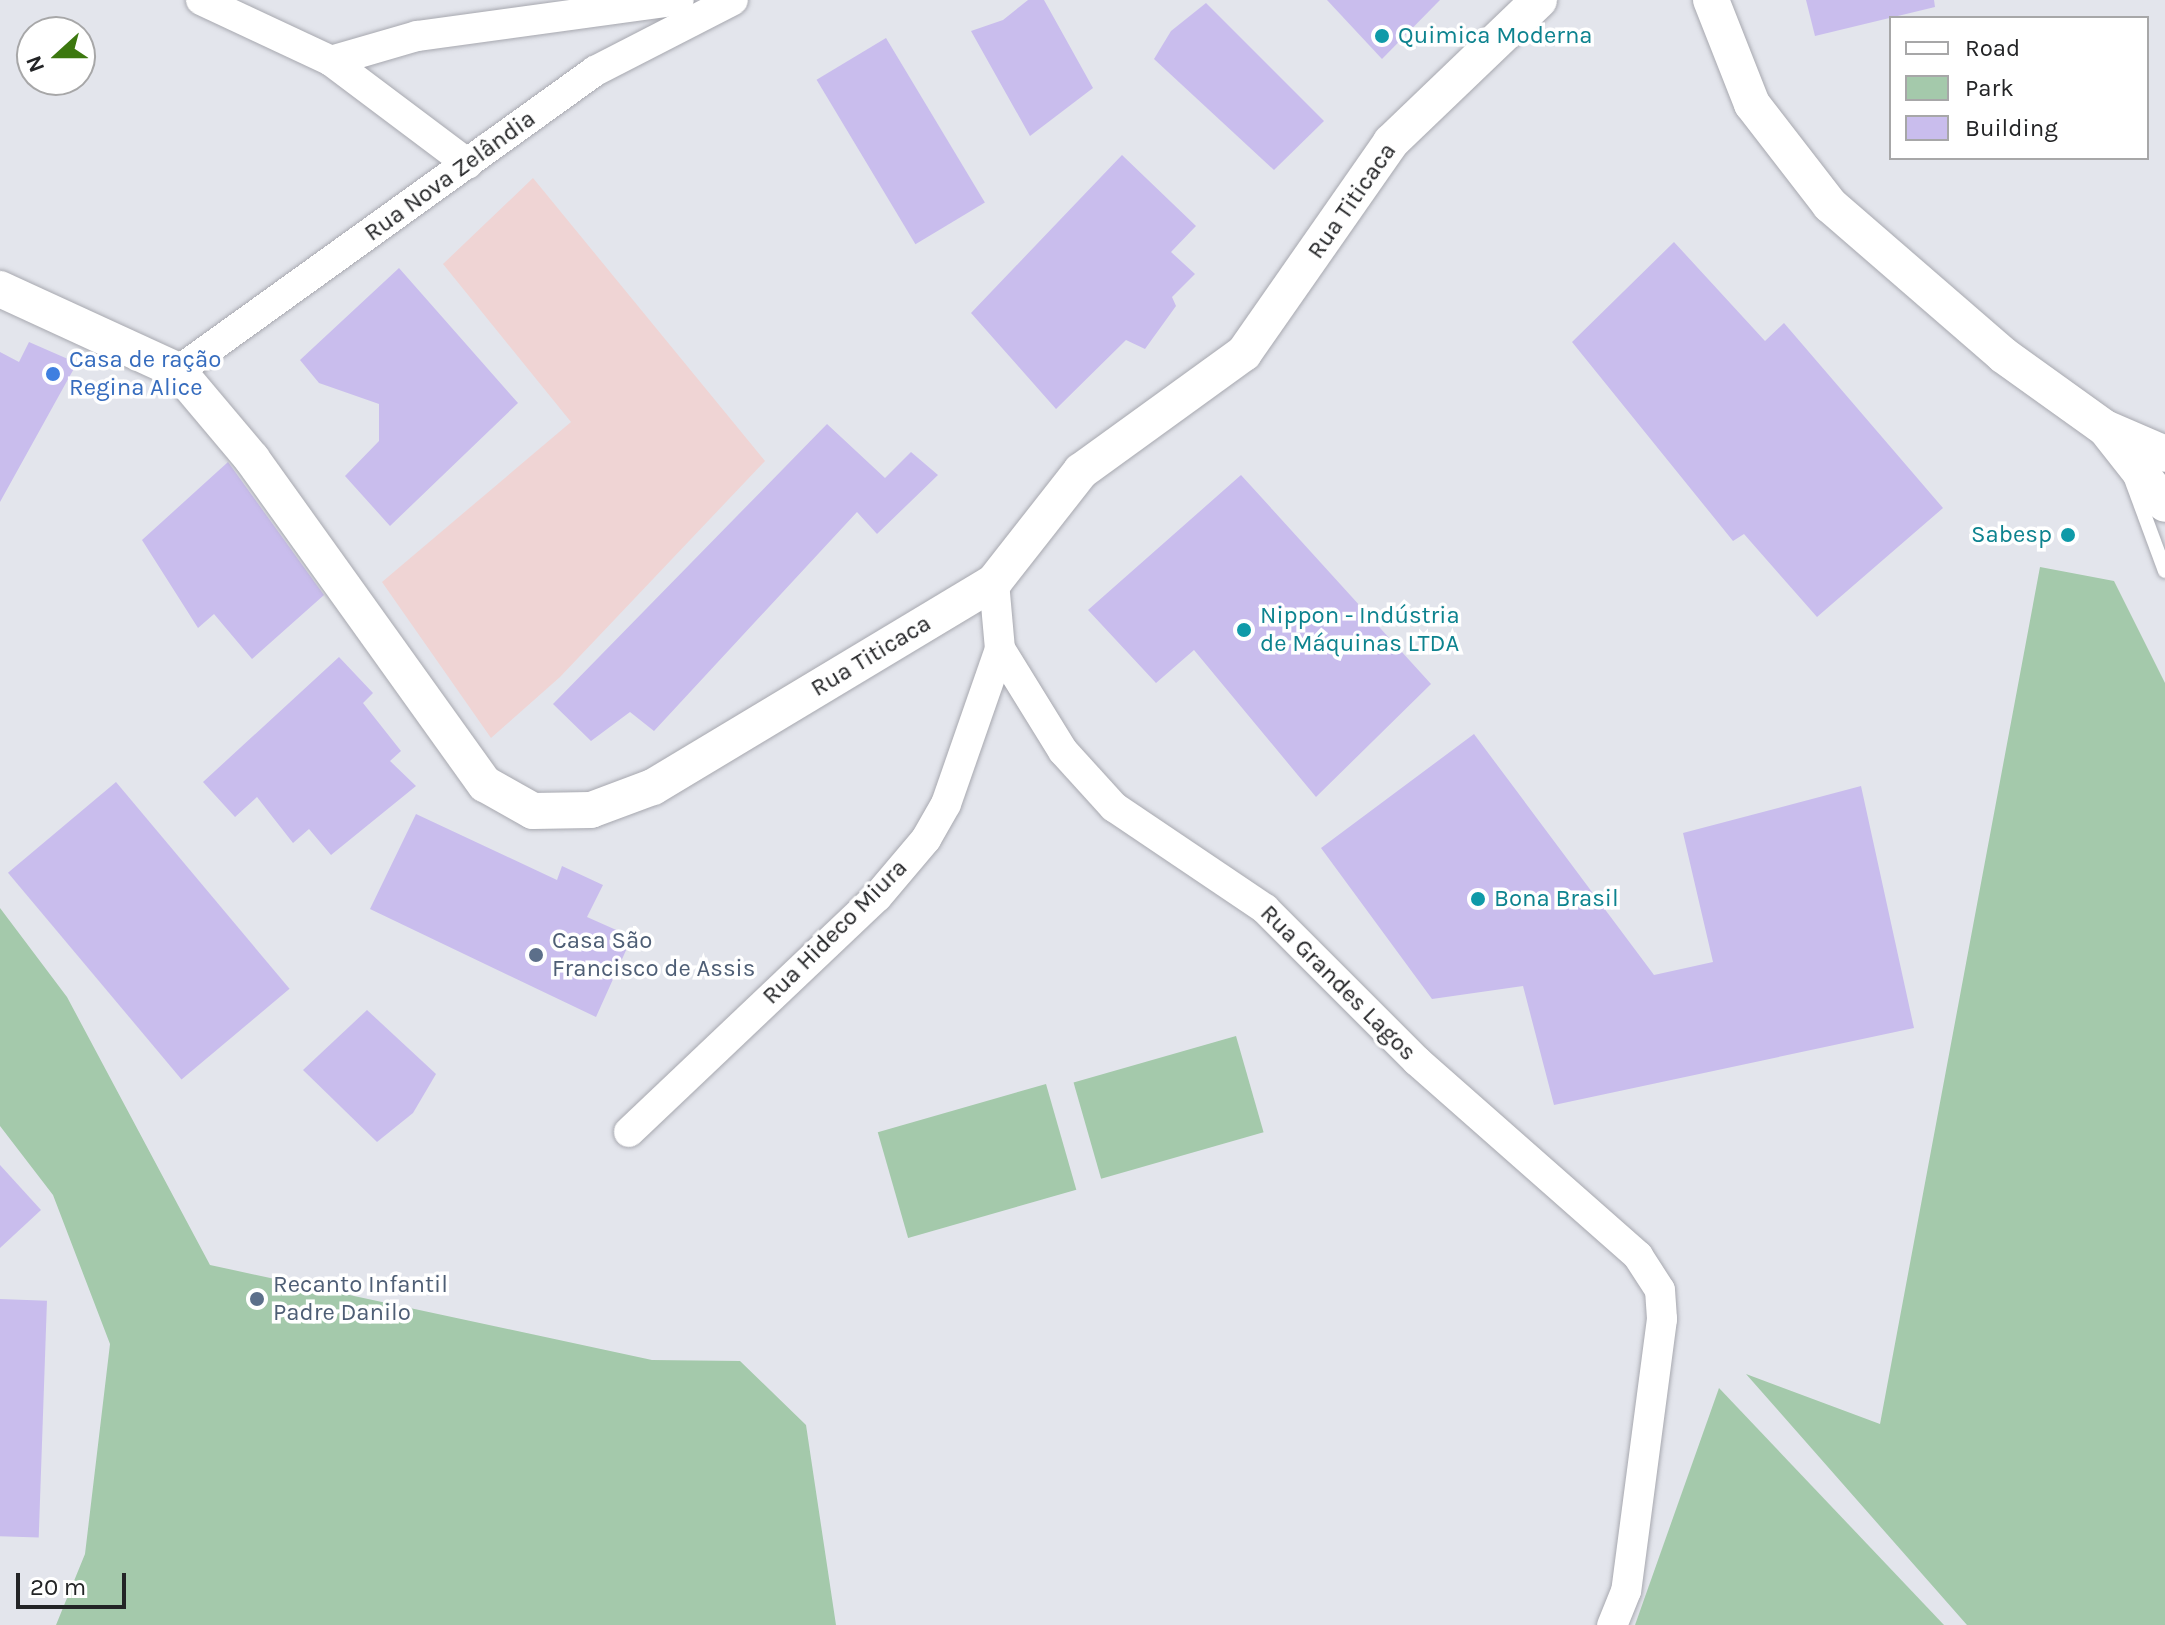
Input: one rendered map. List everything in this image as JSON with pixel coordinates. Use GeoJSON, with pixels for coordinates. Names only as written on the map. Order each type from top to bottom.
{"type":"FeatureCollection","features":[{"type":"Feature","properties":{"kind":"street"},"geometry":{"type":"LineString","coordinates":[[201,0],[331,61],[468,164]]}},
{"type":"Feature","properties":{"kind":"street"},"geometry":{"type":"LineString","coordinates":[[331,61],[417,36],[679,0]]}},
{"type":"Feature","properties":{"kind":"street","name":"Rua Nova Zelândia"},"geometry":{"type":"LineString","coordinates":[[178,371],[595,71],[733,0]]}},
{"type":"Feature","properties":{"kind":"street","name":"Rua Titicaca"},"geometry":{"type":"LineString","coordinates":[[178,371],[252,459],[485,784],[533,811],[591,810],[653,787],[994,582],[1081,471],[1244,353],[1391,142],[1539,0]]}},
{"type":"Feature","properties":{"kind":"street"},"geometry":{"type":"LineString","coordinates":[[1711,0],[1752,104],[1830,205],[2003,355],[2114,440],[2165,504]]}},
{"type":"Feature","properties":{"kind":"street"},"geometry":{"type":"LineString","coordinates":[[0,289],[178,371]]}},
{"type":"Feature","properties":{"kind":"street"},"geometry":{"type":"LineString","coordinates":[[2114,440],[2165,454]]}},
{"type":"Feature","properties":{"kind":"street","name":"Rua Grandes Lagos"},"geometry":{"type":"LineString","coordinates":[[994,582],[1000,649],[1063,751],[1114,807],[1265,909],[1417,1061],[1638,1256],[1660,1290],[1662,1319],[1626,1591],[1612,1625]]}},
{"type":"Feature","properties":{"kind":"street","name":"Rua Hideco Miura"},"geometry":{"type":"LineString","coordinates":[[629,1132],[877,897],[926,839],[946,804],[1000,649]]}},
{"type":"Feature","properties":{"kind":"lane"},"geometry":{"type":"LineString","coordinates":[[2114,440],[2165,571]]}},
{"type":"Feature","properties":{"kind":"shaded area"},"geometry":{"type":"Polygon","coordinates":[[[533,178],[765,461],[560,677],[491,738],[382,582],[571,422],[443,264],[533,178]]]}},
{"type":"Feature","properties":{"kind":"green space"},"geometry":{"type":"Polygon","coordinates":[[[2040,567],[2114,581],[2165,683],[2165,1625],[1967,1625],[1746,1374],[1880,1424],[2040,567]]]}},
{"type":"Feature","properties":{"kind":"green space"},"geometry":{"type":"Polygon","coordinates":[[[0,908],[67,997],[210,1265],[652,1360],[740,1361],[806,1425],[836,1625],[56,1625],[85,1554],[110,1344],[53,1195],[0,1126],[0,908]]]}},
{"type":"Feature","properties":{"kind":"green space"},"geometry":{"type":"Polygon","coordinates":[[[1236,1036],[1264,1132],[1101,1179],[1074,1083],[1236,1036]]]}},
{"type":"Feature","properties":{"kind":"green space"},"geometry":{"type":"Polygon","coordinates":[[[1046,1084],[1076,1190],[908,1238],[878,1132],[1046,1084]]]}},
{"type":"Feature","properties":{"kind":"green space"},"geometry":{"type":"Polygon","coordinates":[[[1719,1388],[1944,1625],[1635,1625],[1719,1388]]]}},
{"type":"Feature","properties":{"kind":"building"},"geometry":{"type":"Polygon","coordinates":[[[1028,0],[1044,0],[1093,88],[1030,136],[971,31],[1003,20],[1028,0]]]}},
{"type":"Feature","properties":{"kind":"building","name":"Quimica Moderna"},"geometry":{"type":"Polygon","coordinates":[[[1327,0],[1440,0],[1382,59],[1327,0]]]}},
{"type":"Feature","properties":{"kind":"building"},"geometry":{"type":"Polygon","coordinates":[[[1806,0],[1934,0],[1935,7],[1815,36],[1806,0]]]}},
{"type":"Feature","properties":{"kind":"building"},"geometry":{"type":"Polygon","coordinates":[[[1206,3],[1324,121],[1274,170],[1154,59],[1171,31],[1206,3]]]}},
{"type":"Feature","properties":{"kind":"building"},"geometry":{"type":"Polygon","coordinates":[[[886,38],[985,203],[915,244],[817,80],[886,38]]]}},
{"type":"Feature","properties":{"kind":"building"},"geometry":{"type":"Polygon","coordinates":[[[1122,155],[1196,226],[1171,252],[1195,274],[1172,297],[1176,306],[1145,349],[1126,340],[1056,409],[971,313],[1122,155]]]}},
{"type":"Feature","properties":{"kind":"building"},"geometry":{"type":"Polygon","coordinates":[[[1674,242],[1765,341],[1784,323],[1943,508],[1817,617],[1744,534],[1733,541],[1572,342],[1674,242]]]}},
{"type":"Feature","properties":{"kind":"building"},"geometry":{"type":"Polygon","coordinates":[[[399,268],[518,403],[390,526],[345,476],[379,441],[379,404],[319,383],[300,360],[399,268]]]}},
{"type":"Feature","properties":{"kind":"building"},"geometry":{"type":"Polygon","coordinates":[[[29,342],[77,363],[0,502],[0,352],[19,362],[29,342]]]}},
{"type":"Feature","properties":{"kind":"building"},"geometry":{"type":"Polygon","coordinates":[[[827,424],[885,478],[911,452],[938,475],[877,534],[857,512],[654,731],[630,712],[591,741],[553,704],[827,424]]]}},
{"type":"Feature","properties":{"kind":"building"},"geometry":{"type":"Polygon","coordinates":[[[228,462],[324,595],[252,659],[214,614],[198,628],[142,540],[228,462]]]}},
{"type":"Feature","properties":{"kind":"building","name":"Nippon - Indústria de Máquinas LTDA"},"geometry":{"type":"Polygon","coordinates":[[[1241,475],[1431,684],[1316,797],[1194,650],[1156,683],[1088,610],[1241,475]]]}},
{"type":"Feature","properties":{"kind":"building"},"geometry":{"type":"Polygon","coordinates":[[[339,657],[373,693],[363,703],[401,751],[390,761],[416,786],[331,855],[309,829],[293,843],[257,797],[235,817],[203,782],[339,657]]]}},
{"type":"Feature","properties":{"kind":"building"},"geometry":{"type":"Polygon","coordinates":[[[1474,734],[1654,975],[1713,962],[1683,833],[1861,786],[1914,1028],[1554,1105],[1523,986],[1432,999],[1321,848],[1474,734]]]}},
{"type":"Feature","properties":{"kind":"building"},"geometry":{"type":"Polygon","coordinates":[[[116,782],[290,989],[182,1079],[8,873],[116,782]]]}},
{"type":"Feature","properties":{"kind":"building"},"geometry":{"type":"Polygon","coordinates":[[[416,814],[557,880],[562,866],[603,885],[587,917],[632,937],[596,1017],[370,909],[416,814]]]}},
{"type":"Feature","properties":{"kind":"building"},"geometry":{"type":"Polygon","coordinates":[[[367,1010],[436,1074],[413,1113],[377,1142],[303,1070],[367,1010]]]}},
{"type":"Feature","properties":{"kind":"building"},"geometry":{"type":"Polygon","coordinates":[[[0,1165],[41,1210],[0,1248],[0,1165]]]}},
{"type":"Feature","properties":{"kind":"building"},"geometry":{"type":"Polygon","coordinates":[[[0,1299],[47,1301],[39,1537],[0,1536],[0,1299]]]}},
{"type":"Feature","properties":{"kind":"place","name":"Quimica Moderna"},"geometry":{"type":"Point","coordinates":[1382,36]}},
{"type":"Feature","properties":{"kind":"place","name":"Casa de ração Regina Alice"},"geometry":{"type":"Point","coordinates":[53,374]}},
{"type":"Feature","properties":{"kind":"place","name":"Sabesp"},"geometry":{"type":"Point","coordinates":[2068,535]}},
{"type":"Feature","properties":{"kind":"place","name":"Nippon - Indústria de Máquinas LTDA"},"geometry":{"type":"Point","coordinates":[1244,630]}},
{"type":"Feature","properties":{"kind":"place","name":"Bona Brasil"},"geometry":{"type":"Point","coordinates":[1478,899]}},
{"type":"Feature","properties":{"kind":"place","name":"Casa São Francisco de Assis"},"geometry":{"type":"Point","coordinates":[536,955]}},
{"type":"Feature","properties":{"kind":"place","name":"Recanto Infantil Padre Danilo"},"geometry":{"type":"Point","coordinates":[257,1299]}}]}
